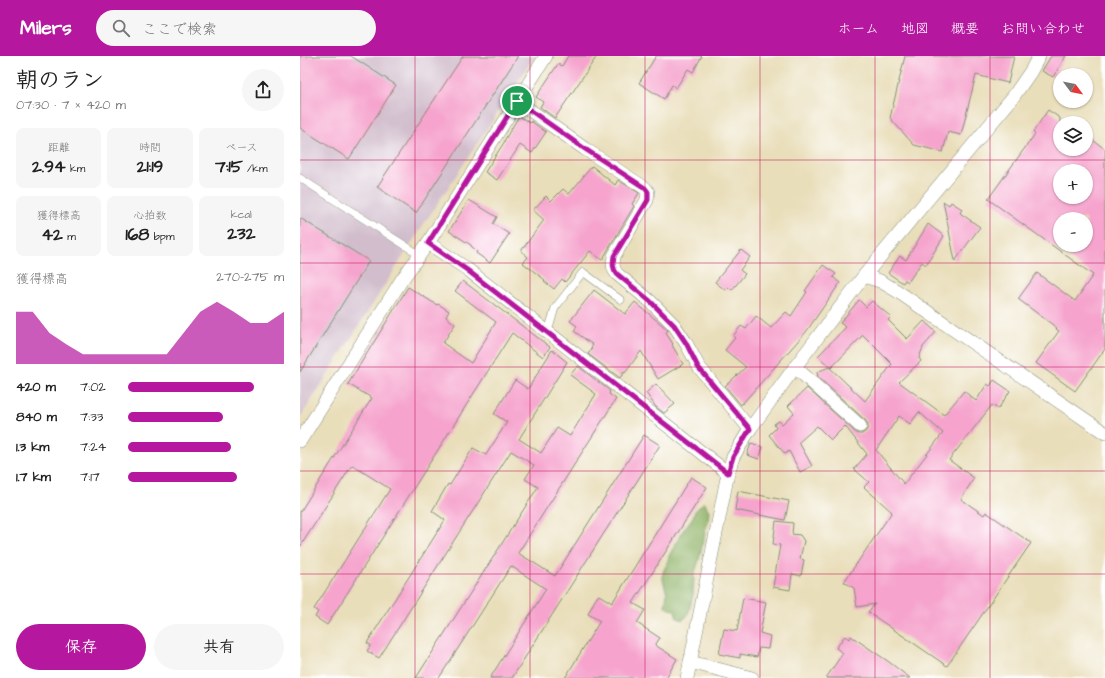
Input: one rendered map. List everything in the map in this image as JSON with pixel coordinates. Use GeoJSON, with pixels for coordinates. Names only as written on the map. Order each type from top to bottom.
{"type":"FeatureCollection","features":[{"type":"Feature","properties":{"kind":"street"},"geometry":{"type":"LineString","coordinates":[[300,441],[401,281],[428,243],[546,56]]}},
{"type":"Feature","properties":{"kind":"street"},"geometry":{"type":"LineString","coordinates":[[687,678],[728,473],[733,457],[750,429],[864,276],[1012,97],[1031,71],[1039,56]]}},
{"type":"Feature","properties":{"kind":"street"},"geometry":{"type":"LineString","coordinates":[[517,101],[579,145],[645,188],[648,192],[648,200],[614,256],[613,269],[650,301],[674,325],[686,343],[698,367],[750,429]]}},
{"type":"Feature","properties":{"kind":"street"},"geometry":{"type":"LineString","coordinates":[[428,243],[467,270],[728,473]]}},
{"type":"Feature","properties":{"kind":"street"},"geometry":{"type":"LineString","coordinates":[[864,276],[880,281],[897,290],[1105,433]]}},
{"type":"Feature","properties":{"kind":"street"},"geometry":{"type":"LineString","coordinates":[[795,367],[860,426]]}},
{"type":"Feature","properties":{"kind":"street"},"geometry":{"type":"LineString","coordinates":[[690,662],[752,678]]}},
{"type":"Feature","properties":{"kind":"lane"},"geometry":{"type":"LineString","coordinates":[[300,178],[420,255]]}},
{"type":"Feature","properties":{"kind":"lane"},"geometry":{"type":"LineString","coordinates":[[546,331],[550,325],[555,308],[583,272],[621,300]]}},
{"type":"Feature","properties":{"kind":"shaded area"},"geometry":{"type":"Polygon","coordinates":[[[300,56],[535,56],[420,230],[300,418],[300,56]]]}},
{"type":"Feature","properties":{"kind":"green space"},"geometry":{"type":"Polygon","coordinates":[[[704,502],[709,511],[708,522],[694,575],[693,594],[689,611],[683,620],[677,618],[675,610],[665,606],[667,593],[663,580],[663,572],[669,556],[682,532],[693,517],[695,511],[704,502]]]}},
{"type":"Feature","properties":{"kind":"building"},"geometry":{"type":"Polygon","coordinates":[[[300,56],[351,56],[396,85],[349,159],[300,128],[300,56]]]}},
{"type":"Feature","properties":{"kind":"building"},"geometry":{"type":"Polygon","coordinates":[[[463,56],[518,56],[416,213],[377,187],[463,56]]]}},
{"type":"Feature","properties":{"kind":"building"},"geometry":{"type":"Polygon","coordinates":[[[568,56],[597,56],[555,118],[540,107],[543,102],[536,97],[558,64],[562,66],[568,56]]]}},
{"type":"Feature","properties":{"kind":"building"},"geometry":{"type":"Polygon","coordinates":[[[656,56],[702,56],[693,72],[688,69],[676,88],[672,85],[664,99],[639,83],[656,56]]]}},
{"type":"Feature","properties":{"kind":"building"},"geometry":{"type":"Polygon","coordinates":[[[905,56],[1014,56],[1008,83],[976,75],[961,135],[948,132],[943,152],[914,145],[890,118],[905,56]]]}},
{"type":"Feature","properties":{"kind":"building"},"geometry":{"type":"Polygon","coordinates":[[[1051,56],[1066,56],[1059,68],[1053,68],[1053,77],[1042,71],[1051,56]]]}},
{"type":"Feature","properties":{"kind":"building"},"geometry":{"type":"Polygon","coordinates":[[[1048,110],[1057,116],[1053,116],[1053,156],[1093,156],[1093,140],[1105,149],[1105,349],[1075,391],[1036,363],[1059,331],[1018,299],[1037,273],[1075,301],[1093,275],[1061,252],[1093,252],[1093,212],[1053,212],[1053,246],[988,199],[1035,134],[1033,132],[1048,110]]]}},
{"type":"Feature","properties":{"kind":"building"},"geometry":{"type":"Polygon","coordinates":[[[519,116],[530,123],[531,121],[546,132],[532,153],[520,145],[497,180],[485,172],[519,116]]]}},
{"type":"Feature","properties":{"kind":"building"},"geometry":{"type":"Polygon","coordinates":[[[592,166],[615,185],[618,180],[639,193],[632,204],[634,206],[602,260],[590,251],[565,282],[562,279],[554,289],[523,263],[528,257],[521,251],[544,220],[533,210],[546,196],[551,201],[563,189],[569,194],[592,166]]]}},
{"type":"Feature","properties":{"kind":"building"},"geometry":{"type":"Polygon","coordinates":[[[469,200],[497,217],[493,224],[509,234],[490,263],[476,253],[477,251],[471,245],[449,231],[469,200]]]}},
{"type":"Feature","properties":{"kind":"building"},"geometry":{"type":"Polygon","coordinates":[[[943,201],[949,205],[951,202],[962,209],[960,213],[980,227],[955,261],[943,201]]]}},
{"type":"Feature","properties":{"kind":"building"},"geometry":{"type":"Polygon","coordinates":[[[300,218],[369,261],[300,372],[300,218]]]}},
{"type":"Feature","properties":{"kind":"building"},"geometry":{"type":"Polygon","coordinates":[[[928,224],[944,236],[926,265],[922,262],[908,282],[905,280],[903,283],[888,273],[900,256],[906,260],[928,224]]]}},
{"type":"Feature","properties":{"kind":"building"},"geometry":{"type":"Polygon","coordinates":[[[741,250],[750,257],[740,270],[745,274],[732,290],[728,287],[725,290],[715,282],[741,250]]]}},
{"type":"Feature","properties":{"kind":"building"},"geometry":{"type":"Polygon","coordinates":[[[823,265],[836,274],[833,277],[840,283],[806,332],[741,405],[725,386],[746,367],[725,350],[735,338],[733,336],[741,326],[746,329],[756,316],[771,328],[786,312],[791,316],[807,292],[805,291],[823,265]]]}},
{"type":"Feature","properties":{"kind":"building"},"geometry":{"type":"Polygon","coordinates":[[[463,281],[550,347],[543,357],[512,333],[327,625],[315,617],[318,612],[314,609],[390,489],[352,465],[300,547],[300,512],[372,398],[348,384],[408,287],[449,311],[446,317],[455,324],[443,343],[471,363],[496,322],[455,291],[463,281]]]}},
{"type":"Feature","properties":{"kind":"building"},"geometry":{"type":"Polygon","coordinates":[[[594,290],[625,314],[635,302],[668,330],[666,333],[683,364],[658,379],[641,351],[620,378],[588,354],[593,345],[574,331],[577,326],[570,321],[594,290]]]}},
{"type":"Feature","properties":{"kind":"building"},"geometry":{"type":"Polygon","coordinates":[[[859,300],[866,307],[872,301],[891,317],[888,320],[907,339],[924,321],[936,332],[923,347],[919,358],[921,361],[899,382],[944,415],[964,391],[976,401],[987,384],[990,386],[994,380],[1010,391],[998,409],[992,405],[949,460],[974,478],[961,499],[984,515],[986,512],[1031,543],[947,666],[868,612],[875,604],[857,607],[854,588],[844,582],[892,512],[864,487],[869,482],[854,469],[867,454],[845,426],[831,440],[817,426],[798,443],[812,466],[800,472],[789,451],[785,454],[769,435],[776,428],[774,424],[779,421],[782,424],[794,413],[788,406],[807,388],[858,434],[862,434],[868,428],[868,424],[865,420],[818,377],[817,372],[829,367],[865,401],[892,364],[863,335],[831,368],[818,356],[846,327],[840,323],[859,300]],[[919,412],[910,424],[899,416],[876,450],[904,484],[943,433],[919,412]]]}},
{"type":"Feature","properties":{"kind":"building"},"geometry":{"type":"Polygon","coordinates":[[[552,350],[567,362],[519,439],[541,453],[557,428],[570,436],[596,394],[570,375],[578,366],[610,391],[609,394],[616,399],[518,553],[555,576],[644,435],[660,445],[512,678],[490,678],[546,589],[511,566],[439,678],[416,678],[538,487],[525,479],[534,465],[511,451],[379,658],[367,651],[371,645],[367,643],[445,520],[432,511],[448,484],[450,485],[473,448],[486,455],[507,422],[494,414],[515,380],[528,389],[552,350]]]}},
{"type":"Feature","properties":{"kind":"building"},"geometry":{"type":"Polygon","coordinates":[[[656,384],[675,404],[664,413],[656,407],[646,393],[656,384]]]}},
{"type":"Feature","properties":{"kind":"building"},"geometry":{"type":"Polygon","coordinates":[[[751,443],[763,447],[759,459],[747,455],[751,443]]]}},
{"type":"Feature","properties":{"kind":"building"},"geometry":{"type":"Polygon","coordinates":[[[691,477],[707,487],[633,603],[645,610],[637,623],[660,638],[655,645],[677,659],[666,678],[565,678],[600,621],[588,614],[595,600],[599,595],[612,603],[691,477]]]}},
{"type":"Feature","properties":{"kind":"building"},"geometry":{"type":"Polygon","coordinates":[[[738,491],[789,501],[785,520],[735,510],[738,491]]]}},
{"type":"Feature","properties":{"kind":"building"},"geometry":{"type":"Polygon","coordinates":[[[776,521],[793,523],[792,534],[800,535],[804,541],[800,559],[804,560],[801,576],[792,574],[790,590],[773,587],[780,545],[773,544],[776,521]]]}},
{"type":"Feature","properties":{"kind":"building"},"geometry":{"type":"Polygon","coordinates":[[[743,598],[766,602],[760,633],[770,636],[768,649],[759,648],[757,657],[740,654],[740,658],[719,654],[724,629],[737,631],[743,598]]]}},
{"type":"Feature","properties":{"kind":"building"},"geometry":{"type":"Polygon","coordinates":[[[845,636],[849,639],[851,636],[910,678],[826,678],[843,653],[836,648],[845,636]]]}},
{"type":"Feature","properties":{"kind":"route"},"geometry":{"type":"LineString","coordinates":[[517,101],[585,149],[645,188],[648,192],[648,200],[614,256],[613,269],[650,301],[674,325],[686,343],[698,367],[750,429],[733,457],[728,473],[467,270],[428,243],[517,101]]}}]}
